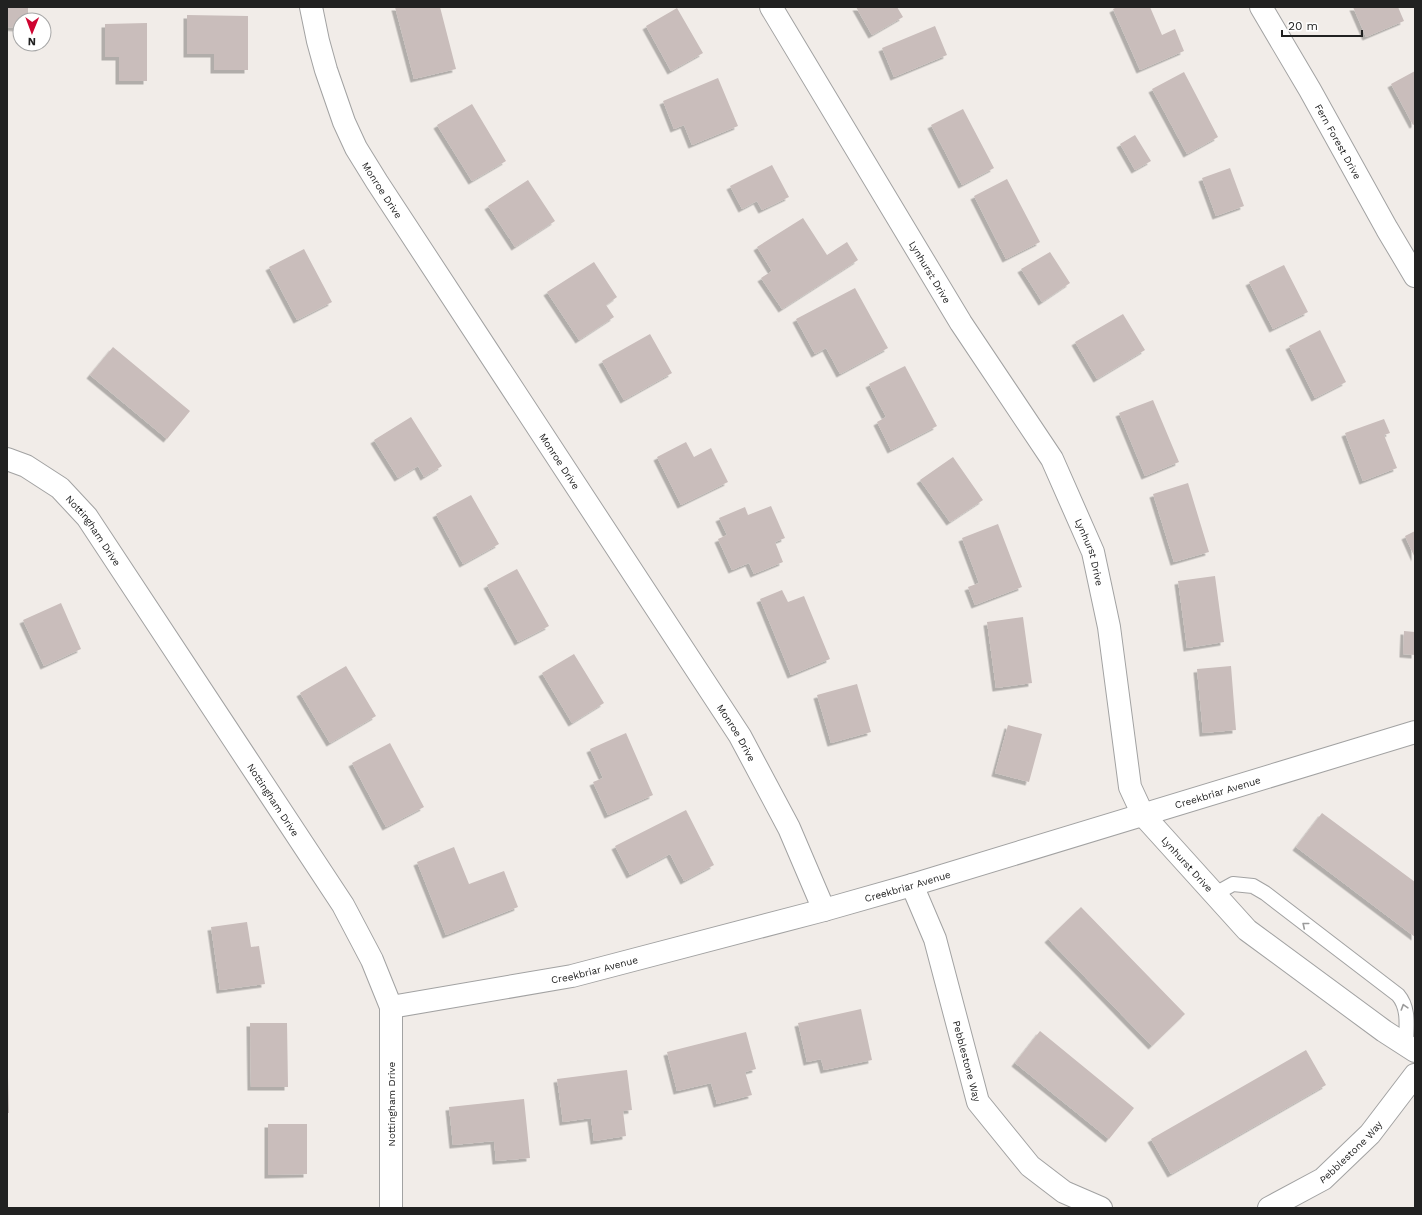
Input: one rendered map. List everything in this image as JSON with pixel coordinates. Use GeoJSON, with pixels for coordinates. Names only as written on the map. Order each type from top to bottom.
{"type":"FeatureCollection","features":[{"type":"Feature","properties":{"kind":"street","name":"Monroe Drive"},"geometry":{"type":"LineString","coordinates":[[311,7],[326,70],[344,122],[356,148],[381,189],[740,736],[789,828],[824,910]]}},
{"type":"Feature","properties":{"kind":"street","name":"Lynhurst Drive"},"geometry":{"type":"LineString","coordinates":[[771,7],[961,323],[1052,459],[1093,552],[1109,627],[1130,787],[1143,815],[1247,930],[1384,1031],[1410,1048]]}},
{"type":"Feature","properties":{"kind":"street","name":"Fern Forest Drive"},"geometry":{"type":"LineString","coordinates":[[1261,7],[1310,90],[1415,276]]}},
{"type":"Feature","properties":{"kind":"street","name":"Nottingham Drive"},"geometry":{"type":"LineString","coordinates":[[7,459],[26,466],[60,488],[87,517],[343,905],[372,960],[391,1008],[392,1208]]}},
{"type":"Feature","properties":{"kind":"street","name":"Creekbriar Avenue"},"geometry":{"type":"LineString","coordinates":[[391,1008],[572,976],[824,910],[912,885],[1415,732]]}},
{"type":"Feature","properties":{"kind":"street","name":"Pebblestone Way"},"geometry":{"type":"LineString","coordinates":[[912,885],[935,939],[978,1102],[1030,1166],[1064,1192],[1101,1208]]}},
{"type":"Feature","properties":{"kind":"street","name":"Pebblestone Way"},"geometry":{"type":"LineString","coordinates":[[1269,1208],[1323,1179],[1370,1134],[1415,1075]]}},
{"type":"Feature","properties":{"kind":"lane"},"geometry":{"type":"LineString","coordinates":[[1215,894],[1233,884],[1253,886],[1265,893],[1398,995],[1404,1001],[1410,1048]]}},
{"type":"Feature","properties":{"kind":"building"},"geometry":{"type":"Polygon","coordinates":[[[7,7],[28,7],[28,12],[12,12],[12,27],[7,27],[7,7]]]}},
{"type":"Feature","properties":{"kind":"building"},"geometry":{"type":"Polygon","coordinates":[[[395,7],[440,7],[456,69],[414,79],[395,7]]]}},
{"type":"Feature","properties":{"kind":"building"},"geometry":{"type":"Polygon","coordinates":[[[856,7],[897,7],[903,17],[872,35],[856,7]]]}},
{"type":"Feature","properties":{"kind":"building"},"geometry":{"type":"Polygon","coordinates":[[[1117,7],[1150,7],[1162,35],[1175,29],[1184,51],[1140,70],[1113,9],[1117,7]]]}},
{"type":"Feature","properties":{"kind":"building"},"geometry":{"type":"Polygon","coordinates":[[[1353,7],[1398,7],[1404,21],[1366,37],[1353,7]]]}},
{"type":"Feature","properties":{"kind":"building"},"geometry":{"type":"Polygon","coordinates":[[[677,8],[703,53],[671,71],[646,26],[677,8]]]}},
{"type":"Feature","properties":{"kind":"building"},"geometry":{"type":"Polygon","coordinates":[[[187,15],[248,16],[248,70],[214,70],[214,54],[187,54],[187,15]]]}},
{"type":"Feature","properties":{"kind":"building"},"geometry":{"type":"Polygon","coordinates":[[[147,23],[147,81],[119,81],[119,57],[105,57],[105,24],[147,23]]]}},
{"type":"Feature","properties":{"kind":"building"},"geometry":{"type":"Polygon","coordinates":[[[935,26],[947,55],[894,77],[882,48],[935,26]]]}},
{"type":"Feature","properties":{"kind":"building"},"geometry":{"type":"Polygon","coordinates":[[[1415,71],[1415,124],[1413,125],[1391,84],[1415,71]]]}},
{"type":"Feature","properties":{"kind":"building"},"geometry":{"type":"Polygon","coordinates":[[[1184,72],[1218,137],[1187,154],[1152,89],[1184,72]]]}},
{"type":"Feature","properties":{"kind":"building"},"geometry":{"type":"Polygon","coordinates":[[[718,78],[738,126],[692,145],[684,125],[674,129],[663,101],[718,78]]]}},
{"type":"Feature","properties":{"kind":"building"},"geometry":{"type":"Polygon","coordinates":[[[472,104],[506,161],[472,181],[437,125],[472,104]]]}},
{"type":"Feature","properties":{"kind":"building"},"geometry":{"type":"Polygon","coordinates":[[[963,109],[994,168],[962,185],[931,125],[963,109]]]}},
{"type":"Feature","properties":{"kind":"building"},"geometry":{"type":"Polygon","coordinates":[[[1135,135],[1151,161],[1135,170],[1120,144],[1135,135]]]}},
{"type":"Feature","properties":{"kind":"building"},"geometry":{"type":"Polygon","coordinates":[[[772,165],[789,197],[762,210],[757,201],[742,209],[730,186],[772,165]]]}},
{"type":"Feature","properties":{"kind":"building"},"geometry":{"type":"Polygon","coordinates":[[[1230,168],[1244,206],[1216,216],[1202,178],[1230,168]]]}},
{"type":"Feature","properties":{"kind":"building"},"geometry":{"type":"Polygon","coordinates":[[[1007,179],[1040,242],[1006,259],[974,196],[1007,179]]]}},
{"type":"Feature","properties":{"kind":"building"},"geometry":{"type":"Polygon","coordinates":[[[528,180],[555,221],[515,247],[488,206],[528,180]]]}},
{"type":"Feature","properties":{"kind":"building"},"geometry":{"type":"Polygon","coordinates":[[[803,218],[827,255],[847,242],[858,260],[782,309],[761,278],[772,271],[757,247],[803,218]]]}},
{"type":"Feature","properties":{"kind":"building"},"geometry":{"type":"Polygon","coordinates":[[[304,249],[332,302],[297,320],[269,267],[304,249]]]}},
{"type":"Feature","properties":{"kind":"building"},"geometry":{"type":"Polygon","coordinates":[[[1050,252],[1070,283],[1042,302],[1021,269],[1050,252]]]}},
{"type":"Feature","properties":{"kind":"building"},"geometry":{"type":"Polygon","coordinates":[[[594,262],[617,297],[606,305],[614,317],[579,340],[547,292],[594,262]]]}},
{"type":"Feature","properties":{"kind":"building"},"geometry":{"type":"Polygon","coordinates":[[[1284,265],[1308,312],[1273,329],[1249,282],[1284,265]]]}},
{"type":"Feature","properties":{"kind":"building"},"geometry":{"type":"Polygon","coordinates":[[[855,288],[888,348],[840,374],[826,348],[815,354],[796,319],[855,288]]]}},
{"type":"Feature","properties":{"kind":"building"},"geometry":{"type":"Polygon","coordinates":[[[1123,314],[1145,350],[1097,379],[1075,342],[1123,314]]]}},
{"type":"Feature","properties":{"kind":"building"},"geometry":{"type":"Polygon","coordinates":[[[1320,330],[1346,382],[1315,398],[1289,346],[1320,330]]]}},
{"type":"Feature","properties":{"kind":"building"},"geometry":{"type":"Polygon","coordinates":[[[650,334],[672,373],[624,400],[602,361],[650,334]]]}},
{"type":"Feature","properties":{"kind":"building"},"geometry":{"type":"Polygon","coordinates":[[[113,347],[190,411],[167,439],[90,375],[113,347]]]}},
{"type":"Feature","properties":{"kind":"building"},"geometry":{"type":"Polygon","coordinates":[[[905,366],[937,426],[891,450],[877,422],[886,417],[869,384],[905,366]]]}},
{"type":"Feature","properties":{"kind":"building"},"geometry":{"type":"Polygon","coordinates":[[[1153,400],[1179,462],[1145,476],[1119,413],[1153,400]]]}},
{"type":"Feature","properties":{"kind":"building"},"geometry":{"type":"Polygon","coordinates":[[[411,417],[442,466],[424,477],[418,466],[398,478],[374,440],[411,417]]]}},
{"type":"Feature","properties":{"kind":"building"},"geometry":{"type":"Polygon","coordinates":[[[1384,419],[1390,433],[1384,435],[1397,468],[1363,481],[1345,433],[1384,419]]]}},
{"type":"Feature","properties":{"kind":"building"},"geometry":{"type":"Polygon","coordinates":[[[686,442],[694,457],[711,448],[728,482],[681,505],[657,457],[686,442]]]}},
{"type":"Feature","properties":{"kind":"building"},"geometry":{"type":"Polygon","coordinates":[[[953,457],[983,500],[950,522],[920,480],[953,457]]]}},
{"type":"Feature","properties":{"kind":"building"},"geometry":{"type":"Polygon","coordinates":[[[1188,483],[1209,552],[1174,562],[1153,494],[1188,483]]]}},
{"type":"Feature","properties":{"kind":"building"},"geometry":{"type":"Polygon","coordinates":[[[471,495],[499,544],[463,564],[436,514],[471,495]]]}},
{"type":"Feature","properties":{"kind":"building"},"geometry":{"type":"Polygon","coordinates":[[[771,506],[785,538],[775,542],[783,562],[754,574],[749,563],[732,570],[718,539],[727,535],[719,518],[745,507],[748,515],[771,506]]]}},
{"type":"Feature","properties":{"kind":"building"},"geometry":{"type":"Polygon","coordinates":[[[998,524],[1022,587],[975,605],[968,587],[979,583],[962,538],[998,524]]]}},
{"type":"Feature","properties":{"kind":"building"},"geometry":{"type":"Polygon","coordinates":[[[1415,531],[1415,558],[1405,536],[1415,531]]]}},
{"type":"Feature","properties":{"kind":"building"},"geometry":{"type":"Polygon","coordinates":[[[517,569],[549,626],[518,642],[487,585],[517,569]]]}},
{"type":"Feature","properties":{"kind":"building"},"geometry":{"type":"Polygon","coordinates":[[[1215,576],[1224,642],[1187,648],[1178,581],[1215,576]]]}},
{"type":"Feature","properties":{"kind":"building"},"geometry":{"type":"Polygon","coordinates":[[[782,590],[788,602],[804,596],[830,659],[791,675],[760,599],[782,590]]]}},
{"type":"Feature","properties":{"kind":"building"},"geometry":{"type":"Polygon","coordinates":[[[61,603],[81,649],[44,666],[23,620],[61,603]]]}},
{"type":"Feature","properties":{"kind":"building"},"geometry":{"type":"Polygon","coordinates":[[[1023,617],[1032,683],[996,688],[987,622],[1023,617]]]}},
{"type":"Feature","properties":{"kind":"building"},"geometry":{"type":"Polygon","coordinates":[[[1404,631],[1415,632],[1415,655],[1403,654],[1404,631]]]}},
{"type":"Feature","properties":{"kind":"building"},"geometry":{"type":"Polygon","coordinates":[[[574,654],[604,703],[572,723],[542,673],[574,654]]]}},
{"type":"Feature","properties":{"kind":"building"},"geometry":{"type":"Polygon","coordinates":[[[346,666],[376,716],[330,743],[300,693],[346,666]]]}},
{"type":"Feature","properties":{"kind":"building"},"geometry":{"type":"Polygon","coordinates":[[[1231,666],[1236,730],[1203,733],[1197,669],[1231,666]]]}},
{"type":"Feature","properties":{"kind":"building"},"geometry":{"type":"Polygon","coordinates":[[[857,684],[871,732],[831,743],[817,695],[857,684]]]}},
{"type":"Feature","properties":{"kind":"building"},"geometry":{"type":"Polygon","coordinates":[[[1008,725],[1042,734],[1029,782],[995,773],[1008,725]]]}},
{"type":"Feature","properties":{"kind":"building"},"geometry":{"type":"Polygon","coordinates":[[[626,733],[653,795],[608,815],[593,782],[603,778],[590,749],[626,733]]]}},
{"type":"Feature","properties":{"kind":"building"},"geometry":{"type":"Polygon","coordinates":[[[390,743],[424,807],[386,827],[352,763],[390,743]]]}},
{"type":"Feature","properties":{"kind":"building"},"geometry":{"type":"Polygon","coordinates":[[[686,810],[714,865],[684,881],[670,854],[630,875],[615,846],[686,810]]]}},
{"type":"Feature","properties":{"kind":"building"},"geometry":{"type":"Polygon","coordinates":[[[1322,813],[1415,882],[1415,937],[1296,847],[1322,813]]]}},
{"type":"Feature","properties":{"kind":"building"},"geometry":{"type":"Polygon","coordinates":[[[454,847],[469,884],[504,871],[518,907],[446,935],[417,862],[454,847]]]}},
{"type":"Feature","properties":{"kind":"building"},"geometry":{"type":"Polygon","coordinates":[[[1081,907],[1185,1014],[1152,1046],[1048,939],[1081,907]]]}},
{"type":"Feature","properties":{"kind":"building"},"geometry":{"type":"Polygon","coordinates":[[[247,922],[251,947],[259,946],[265,984],[220,990],[211,927],[247,922]]]}},
{"type":"Feature","properties":{"kind":"building"},"geometry":{"type":"Polygon","coordinates":[[[861,1009],[872,1060],[824,1070],[821,1059],[807,1062],[798,1023],[861,1009]]]}},
{"type":"Feature","properties":{"kind":"building"},"geometry":{"type":"Polygon","coordinates":[[[250,1023],[287,1023],[288,1087],[251,1087],[250,1023]]]}},
{"type":"Feature","properties":{"kind":"building"},"geometry":{"type":"Polygon","coordinates":[[[1040,1031],[1134,1108],[1109,1139],[1015,1063],[1040,1031]]]}},
{"type":"Feature","properties":{"kind":"building"},"geometry":{"type":"Polygon","coordinates":[[[746,1032],[756,1069],[745,1072],[752,1095],[717,1104],[711,1083],[677,1091],[667,1052],[746,1032]]]}},
{"type":"Feature","properties":{"kind":"building"},"geometry":{"type":"Polygon","coordinates":[[[1306,1050],[1326,1085],[1171,1174],[1151,1139],[1306,1050]]]}},
{"type":"Feature","properties":{"kind":"building"},"geometry":{"type":"Polygon","coordinates":[[[627,1070],[632,1110],[623,1111],[626,1136],[594,1141],[591,1118],[563,1122],[557,1079],[627,1070]]]}},
{"type":"Feature","properties":{"kind":"building"},"geometry":{"type":"Polygon","coordinates":[[[8,1076],[9,1113],[7,1113],[8,1076]]]}},
{"type":"Feature","properties":{"kind":"building"},"geometry":{"type":"Polygon","coordinates":[[[524,1099],[530,1158],[496,1161],[494,1141],[453,1145],[449,1107],[524,1099]]]}},
{"type":"Feature","properties":{"kind":"building"},"geometry":{"type":"Polygon","coordinates":[[[268,1124],[307,1124],[307,1174],[268,1175],[268,1124]]]}}]}
